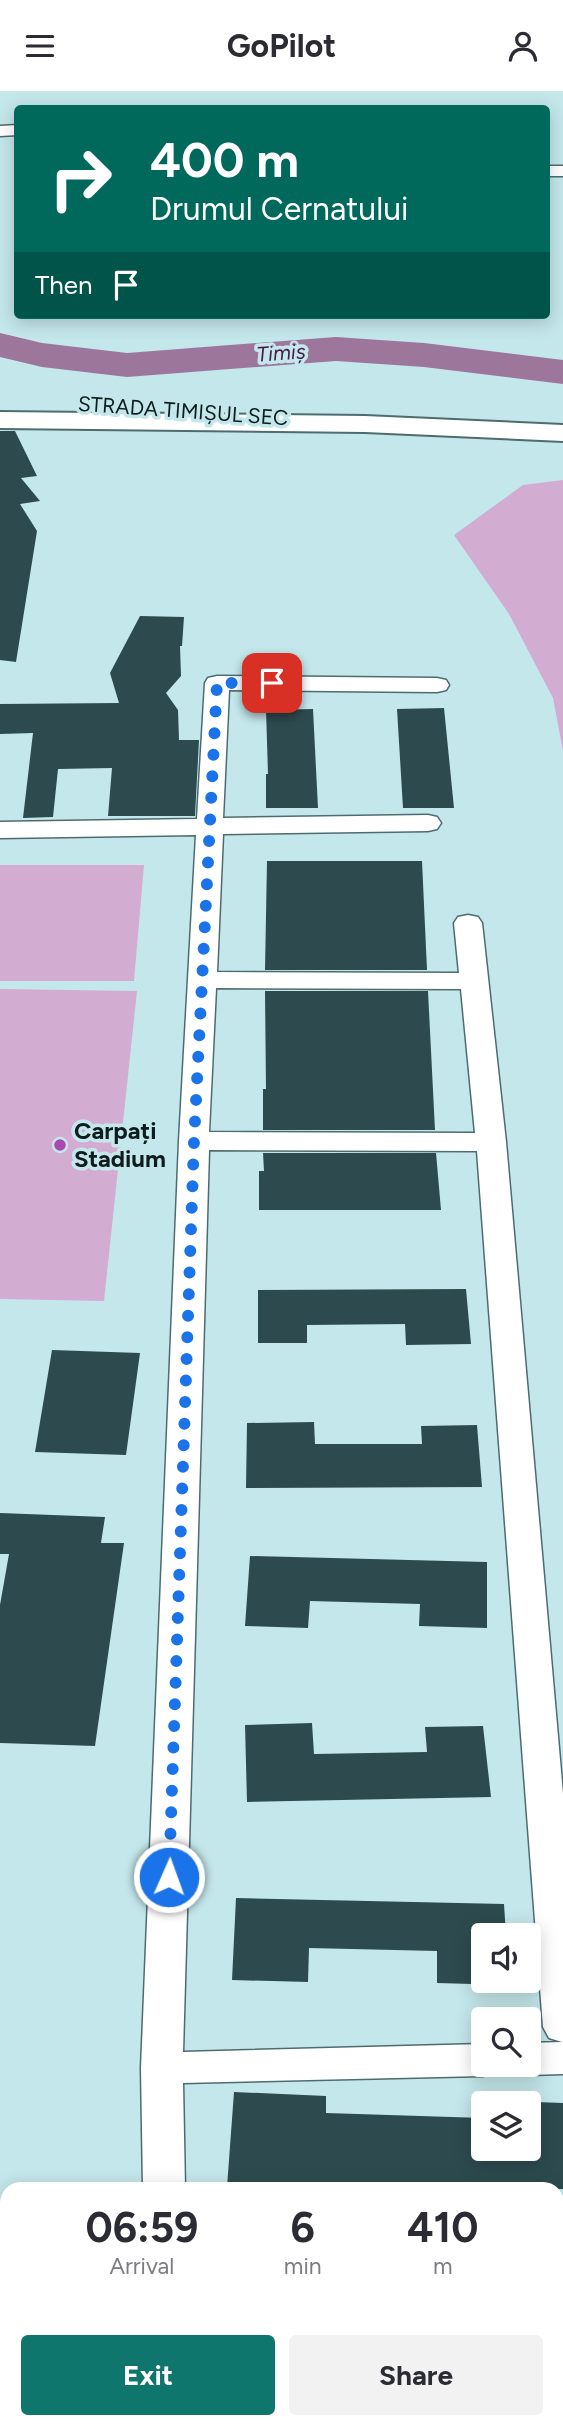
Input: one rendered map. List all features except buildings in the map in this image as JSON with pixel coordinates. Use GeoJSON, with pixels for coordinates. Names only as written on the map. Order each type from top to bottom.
{"type":"FeatureCollection","features":[{"type":"Feature","properties":{"kind":"main road","name":"STRADA TIMIȘUL SEC"},"geometry":{"type":"LineString","coordinates":[[0,399],[186,409],[366,424]]}},
{"type":"Feature","properties":{"kind":"main road","name":"STRADA TIMIȘUL SEC"},"geometry":{"type":"LineString","coordinates":[[0,420],[366,424],[563,433]]}},
{"type":"Feature","properties":{"kind":"street"},"geometry":{"type":"LineString","coordinates":[[164,2182],[162,2068],[194,1141],[217,683],[437,685]]}},
{"type":"Feature","properties":{"kind":"street"},"geometry":{"type":"LineString","coordinates":[[0,830],[428,823]]}},
{"type":"Feature","properties":{"kind":"street"},"geometry":{"type":"LineString","coordinates":[[468,923],[491,1142],[563,2027]]}},
{"type":"Feature","properties":{"kind":"street"},"geometry":{"type":"LineString","coordinates":[[203,980],[474,981]]}},
{"type":"Feature","properties":{"kind":"street"},"geometry":{"type":"LineString","coordinates":[[194,1141],[491,1142]]}},
{"type":"Feature","properties":{"kind":"street"},"geometry":{"type":"LineString","coordinates":[[541,2059],[563,2058]]}},
{"type":"Feature","properties":{"kind":"street"},"geometry":{"type":"LineString","coordinates":[[162,2068],[471,2060]]}},
{"type":"Feature","properties":{"kind":"shaded area"},"geometry":{"type":"Polygon","coordinates":[[[563,480],[563,751],[553,698],[509,614],[454,535],[523,485],[563,480]]]}},
{"type":"Feature","properties":{"kind":"shaded area"},"geometry":{"type":"Polygon","coordinates":[[[0,865],[144,865],[134,981],[0,981],[0,865]]]}},
{"type":"Feature","properties":{"kind":"shaded area","name":"Carpați Stadium"},"geometry":{"type":"Polygon","coordinates":[[[0,989],[137,991],[104,1301],[0,1299],[0,989]]]}},
{"type":"Feature","properties":{"kind":"waterway","name":"Timiș"},"geometry":{"type":"LineString","coordinates":[[0,345],[42,355],[127,365],[336,349],[424,355],[563,372]]}},
{"type":"Feature","properties":{"kind":"place","name":"Carpați Stadium"},"geometry":{"type":"Point","coordinates":[60,1145]}},
{"type":"Feature","properties":{"kind":"route"},"geometry":{"type":"LineString","coordinates":[[169,1877],[194,1141],[217,683],[272,683]]}}]}
